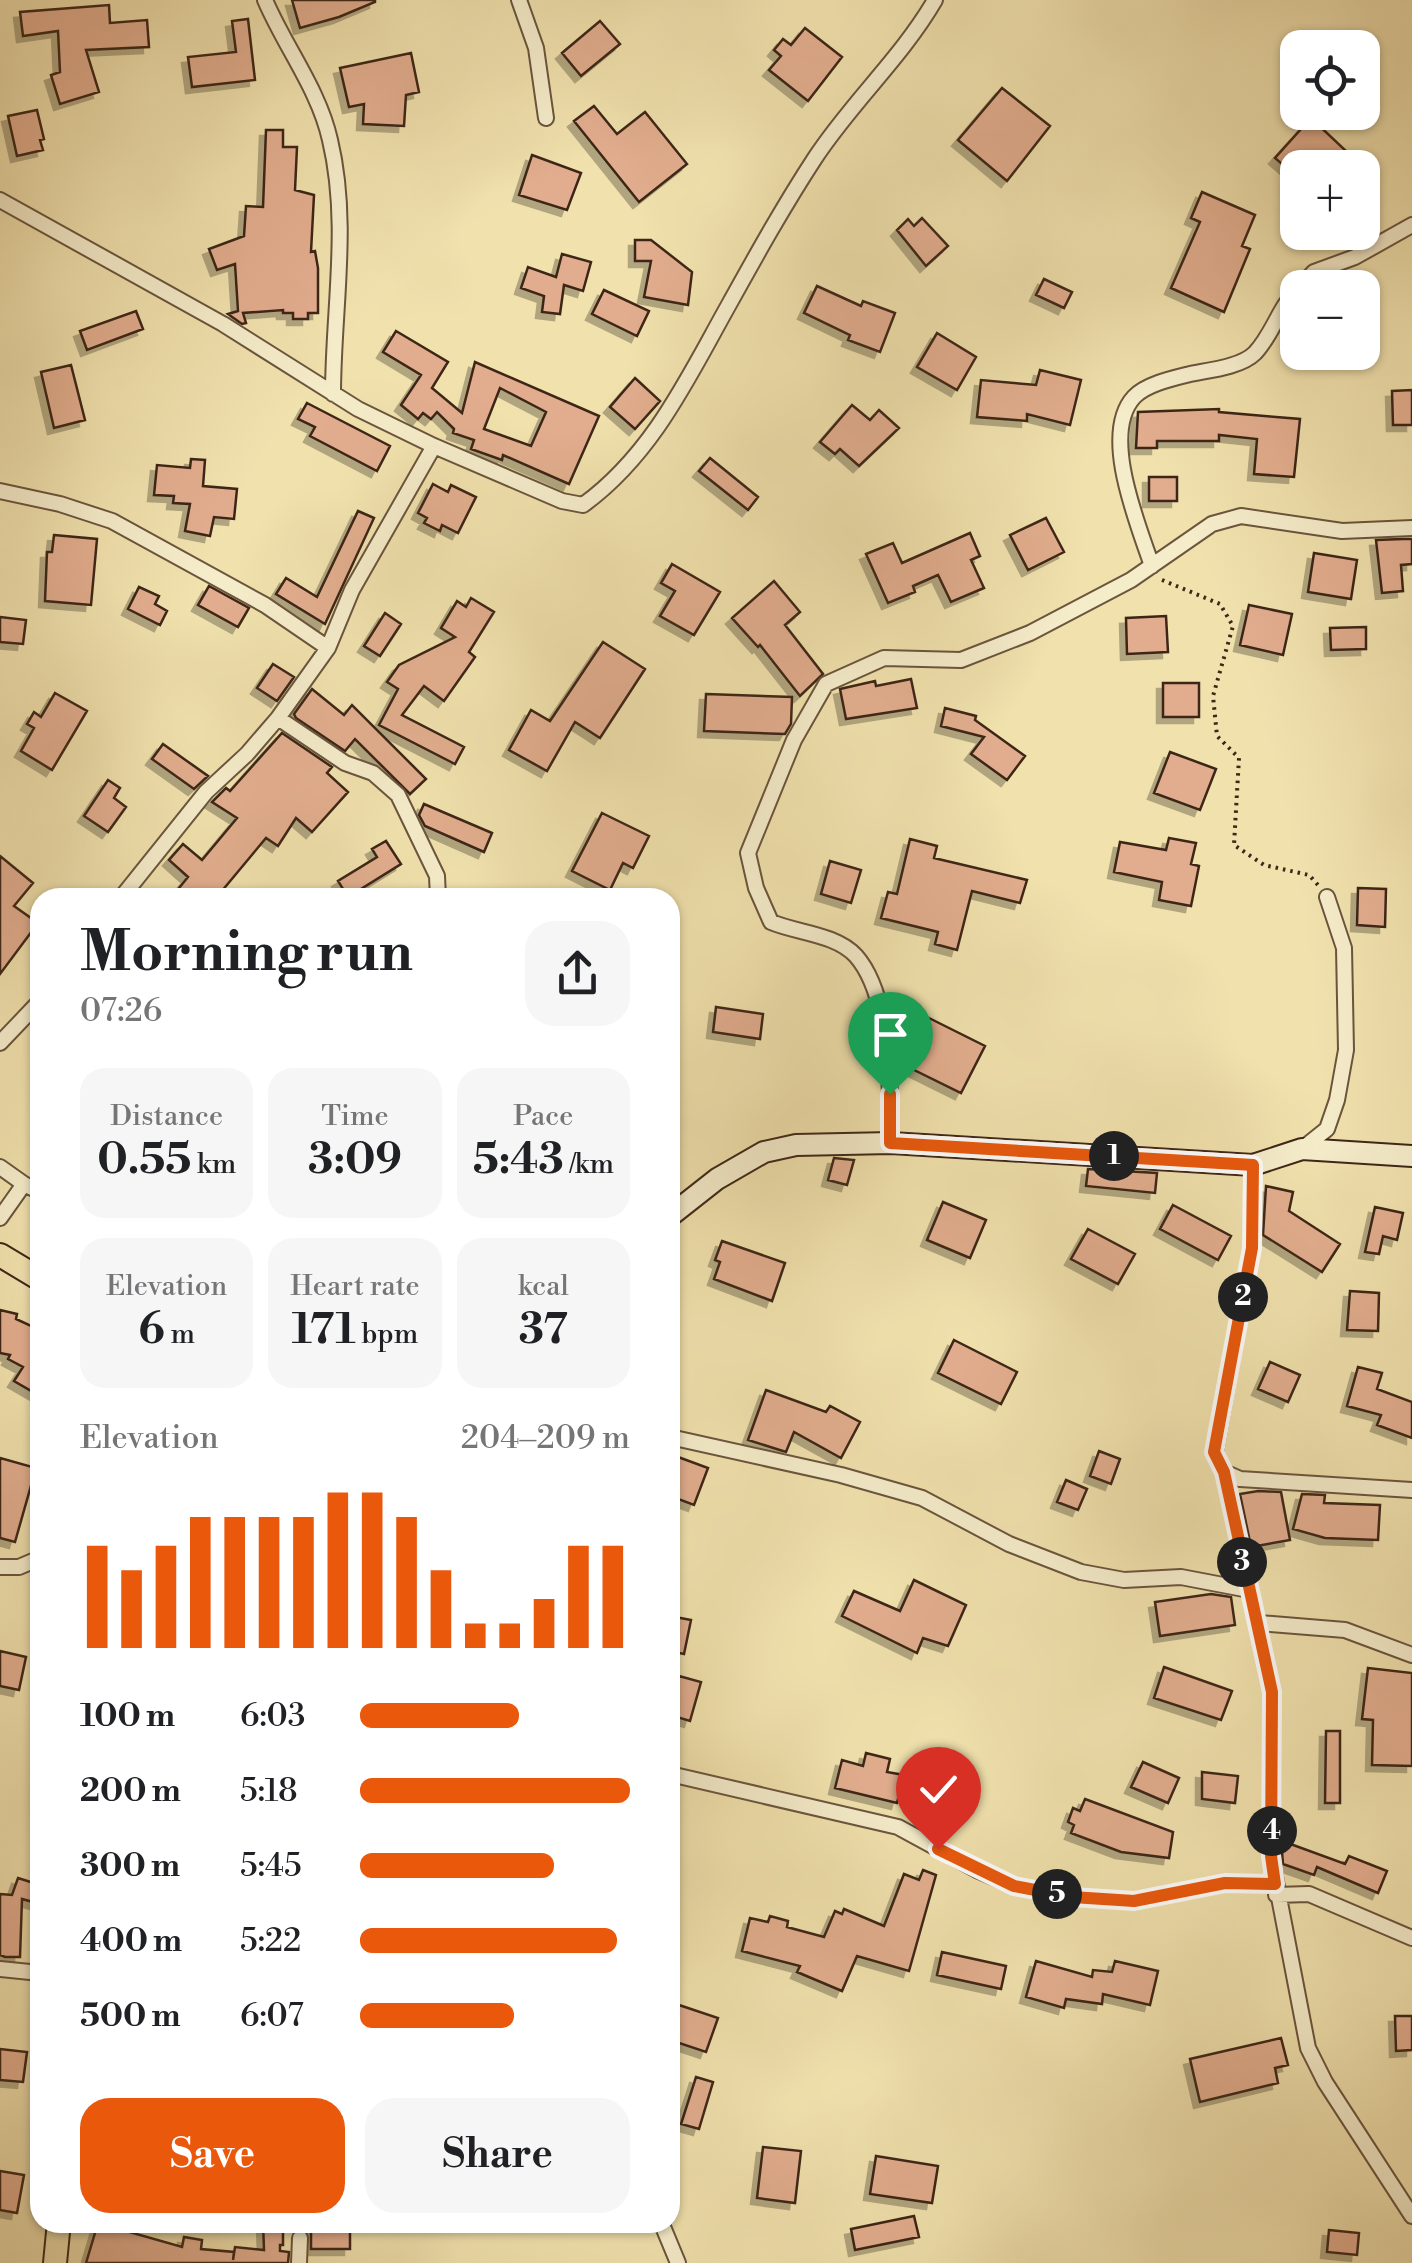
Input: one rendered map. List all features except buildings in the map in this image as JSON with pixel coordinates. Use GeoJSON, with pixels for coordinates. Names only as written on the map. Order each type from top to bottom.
{"type":"FeatureCollection","features":[{"type":"Feature","properties":{"kind":"main road"},"geometry":{"type":"LineString","coordinates":[[680,1208],[717,1178],[764,1152],[796,1146],[890,1143],[1253,1165],[1302,1149],[1412,1156]]}},
{"type":"Feature","properties":{"kind":"main road"},"geometry":{"type":"LineString","coordinates":[[0,1256],[30,1273]]}},
{"type":"Feature","properties":{"kind":"main road"},"geometry":{"type":"LineString","coordinates":[[55,2263],[59,2233]]}},
{"type":"Feature","properties":{"kind":"street"},"geometry":{"type":"LineString","coordinates":[[265,0],[313,94],[330,138],[340,229],[332,394]]}},
{"type":"Feature","properties":{"kind":"street"},"geometry":{"type":"LineString","coordinates":[[519,0],[536,48],[546,118]]}},
{"type":"Feature","properties":{"kind":"street"},"geometry":{"type":"LineString","coordinates":[[0,200],[223,324],[332,394],[434,446],[562,501],[583,504],[643,450],[682,390],[767,234],[817,155],[934,0]]}},
{"type":"Feature","properties":{"kind":"street"},"geometry":{"type":"LineString","coordinates":[[1319,270],[1355,257],[1412,225]]}},
{"type":"Feature","properties":{"kind":"street"},"geometry":{"type":"LineString","coordinates":[[1152,566],[1132,507],[1120,423],[1135,395],[1170,378],[1223,368],[1254,355],[1280,312]]}},
{"type":"Feature","properties":{"kind":"street"},"geometry":{"type":"LineString","coordinates":[[129,888],[206,792],[278,718],[328,648],[352,590],[434,446]]}},
{"type":"Feature","properties":{"kind":"street"},"geometry":{"type":"LineString","coordinates":[[0,492],[60,504],[112,521],[265,606],[328,648]]}},
{"type":"Feature","properties":{"kind":"street"},"geometry":{"type":"LineString","coordinates":[[890,1143],[884,1026],[871,986],[855,956],[828,939],[793,932],[771,922],[756,888],[748,852],[794,740],[826,684],[884,658],[961,660],[1030,634],[1131,580],[1212,524],[1241,516],[1342,531],[1412,528]]}},
{"type":"Feature","properties":{"kind":"street"},"geometry":{"type":"LineString","coordinates":[[278,718],[345,764],[373,773],[398,795],[437,876],[438,888]]}},
{"type":"Feature","properties":{"kind":"street"},"geometry":{"type":"LineString","coordinates":[[1302,1149],[1327,1128],[1337,1100],[1346,1050],[1344,948],[1327,897]]}},
{"type":"Feature","properties":{"kind":"street"},"geometry":{"type":"LineString","coordinates":[[0,1043],[30,1013]]}},
{"type":"Feature","properties":{"kind":"street"},"geometry":{"type":"LineString","coordinates":[[1253,1165],[1252,1248],[1214,1452],[1224,1472],[1272,1692],[1271,1856],[1308,2048],[1412,2216]]}},
{"type":"Feature","properties":{"kind":"street"},"geometry":{"type":"LineString","coordinates":[[0,1167],[30,1187]]}},
{"type":"Feature","properties":{"kind":"street"},"geometry":{"type":"LineString","coordinates":[[0,1218],[24,1184]]}},
{"type":"Feature","properties":{"kind":"street"},"geometry":{"type":"LineString","coordinates":[[680,1438],[922,1498],[1009,1544],[1081,1572],[1124,1580],[1182,1577],[1249,1590]]}},
{"type":"Feature","properties":{"kind":"street"},"geometry":{"type":"LineString","coordinates":[[1224,1472],[1240,1479],[1412,1490]]}},
{"type":"Feature","properties":{"kind":"street"},"geometry":{"type":"LineString","coordinates":[[0,1567],[30,1562]]}},
{"type":"Feature","properties":{"kind":"street"},"geometry":{"type":"LineString","coordinates":[[1258,1624],[1345,1630],[1412,1655]]}},
{"type":"Feature","properties":{"kind":"street"},"geometry":{"type":"LineString","coordinates":[[680,1776],[898,1826],[1014,1886],[1072,1897],[1134,1901],[1225,1883],[1276,1889],[1309,1894],[1412,1938]]}},
{"type":"Feature","properties":{"kind":"street"},"geometry":{"type":"LineString","coordinates":[[0,1969],[30,1972]]}},
{"type":"Feature","properties":{"kind":"street"},"geometry":{"type":"LineString","coordinates":[[666,2233],[678,2263]]}},
{"type":"Feature","properties":{"kind":"street"},"geometry":{"type":"LineString","coordinates":[[299,2263],[300,2238]]}},
{"type":"Feature","properties":{"kind":"path"},"geometry":{"type":"LineString","coordinates":[[1152,566],[1164,582],[1220,604],[1233,626],[1213,696],[1217,736],[1239,758],[1234,845],[1264,864],[1309,875],[1327,897]]}},
{"type":"Feature","properties":{"kind":"route"},"geometry":{"type":"LineString","coordinates":[[890,1094],[890,1143],[1253,1165],[1252,1248],[1214,1452],[1224,1472],[1272,1692],[1271,1856],[1275,1884],[1225,1883],[1134,1901],[1072,1897],[1014,1886],[938,1849]]}}]}
